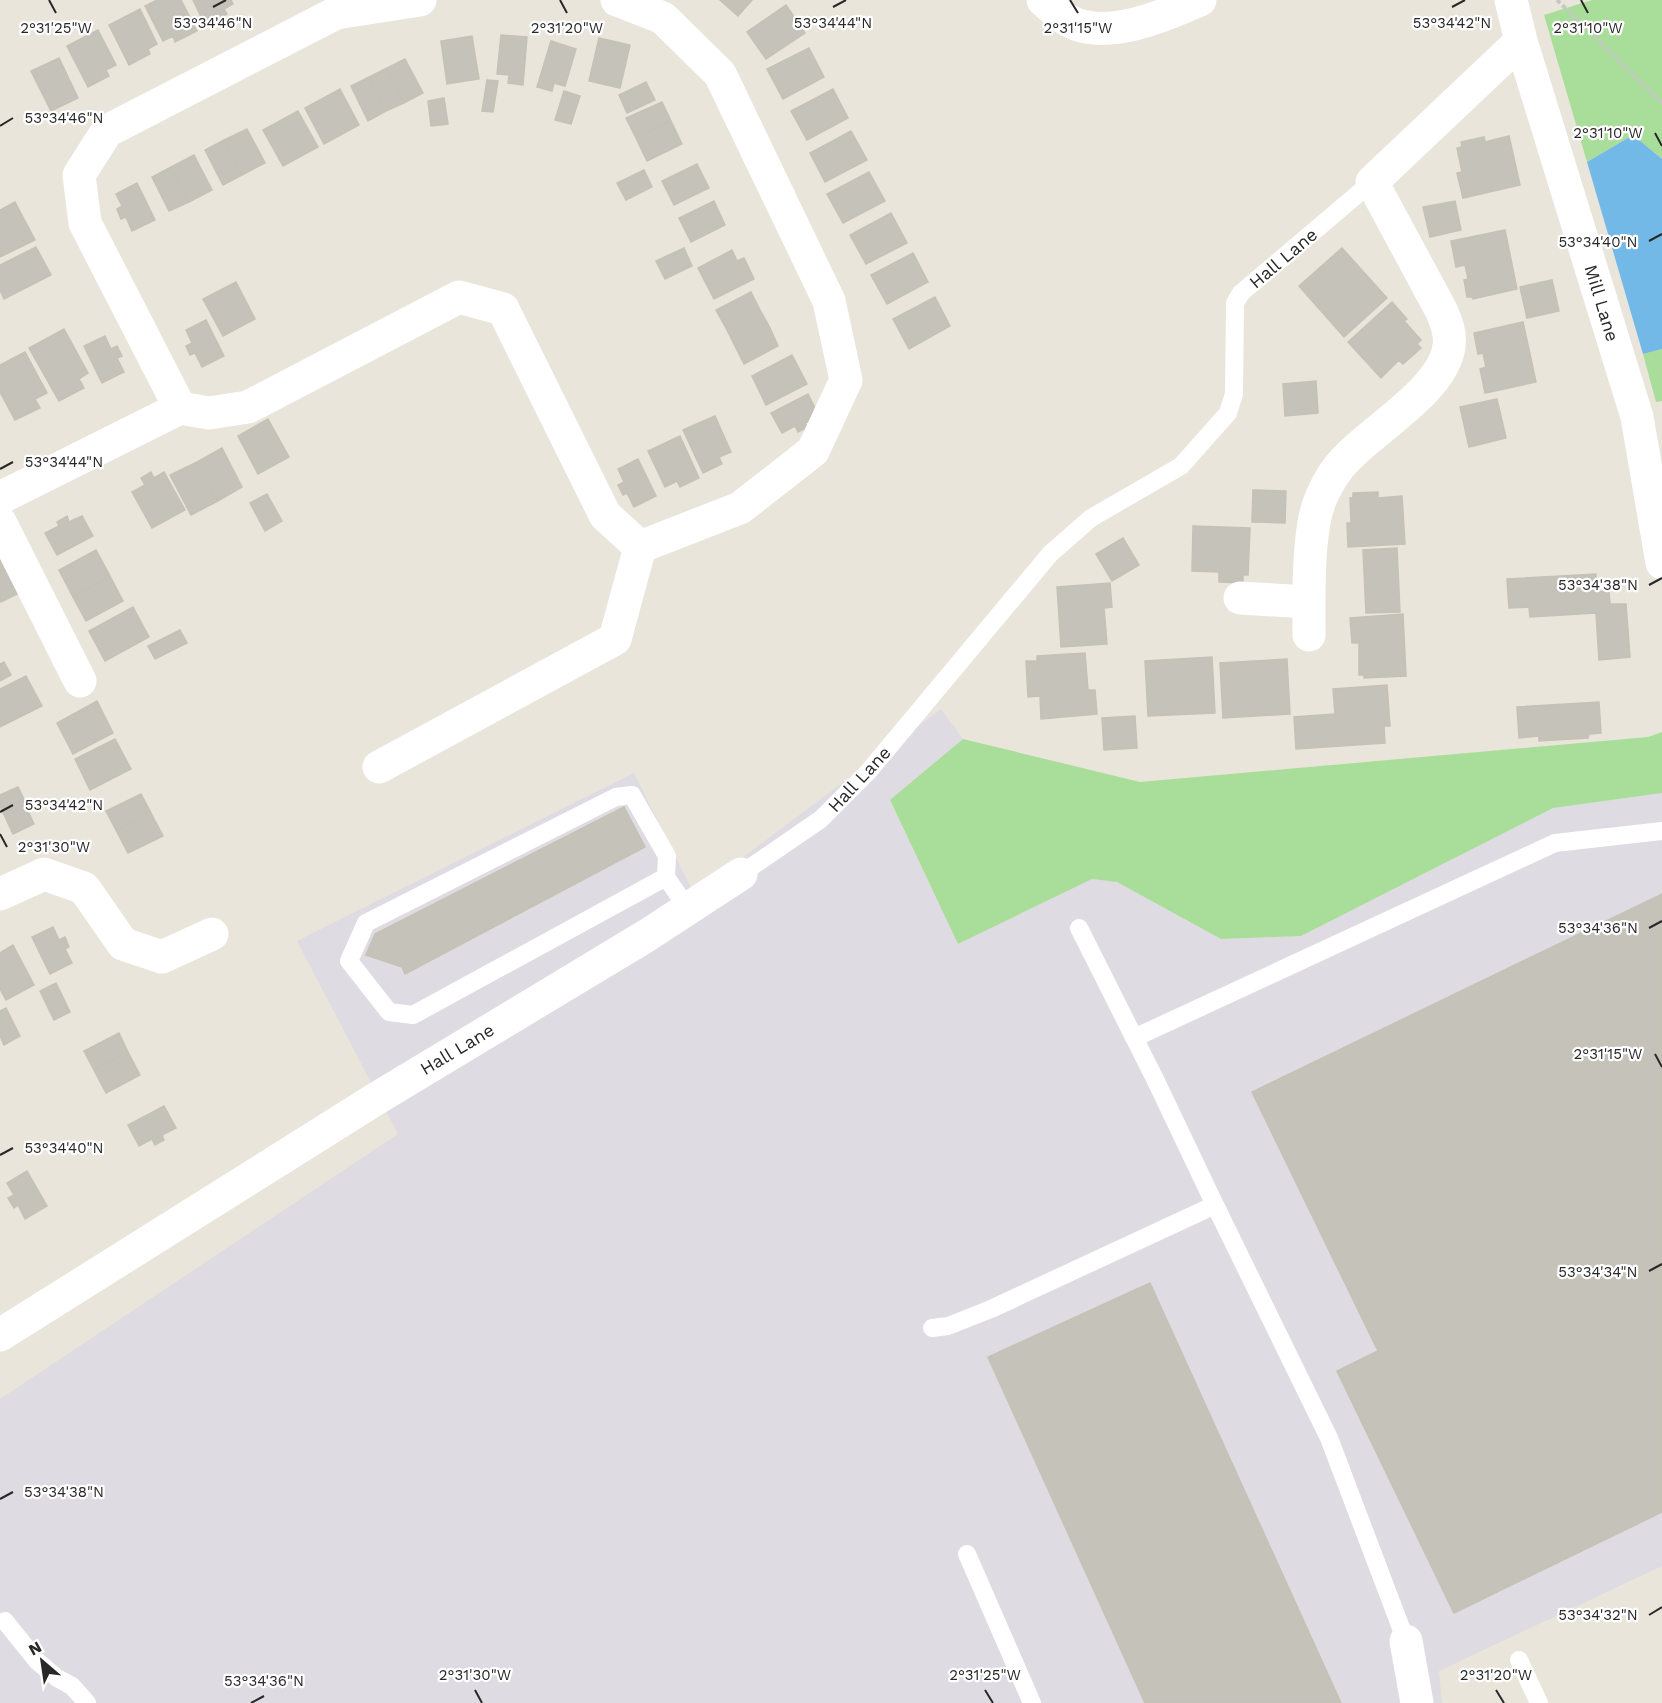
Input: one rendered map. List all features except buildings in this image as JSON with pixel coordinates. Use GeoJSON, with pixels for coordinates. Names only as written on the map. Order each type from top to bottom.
{"type":"FeatureCollection","features":[{"type":"Feature","properties":{"kind":"street"},"geometry":{"type":"LineString","coordinates":[[180,408],[85,223],[79,174],[107,131],[336,13],[420,0]]}},
{"type":"Feature","properties":{"kind":"street"},"geometry":{"type":"LineString","coordinates":[[617,0],[663,18],[720,74],[829,301],[846,380],[813,451],[740,508],[640,547]]}},
{"type":"Feature","properties":{"kind":"street"},"geometry":{"type":"LineString","coordinates":[[1043,0],[1069,21],[1094,29],[1115,28],[1168,15],[1200,0]]}},
{"type":"Feature","properties":{"kind":"street","name":"Hall Lane"},"geometry":{"type":"LineString","coordinates":[[1372,182],[1517,12]]}},
{"type":"Feature","properties":{"kind":"street","name":"Mill Lane"},"geometry":{"type":"LineString","coordinates":[[1517,12],[1637,417],[1662,563]]}},
{"type":"Feature","properties":{"kind":"street"},"geometry":{"type":"LineString","coordinates":[[1309,635],[1313,525],[1320,500],[1332,476],[1346,459],[1434,381],[1445,362],[1450,344],[1448,326],[1441,310],[1372,182]]}},
{"type":"Feature","properties":{"kind":"street"},"geometry":{"type":"LineString","coordinates":[[0,498],[180,408],[209,413],[248,407],[459,297],[503,309],[605,515],[640,547]]}},
{"type":"Feature","properties":{"kind":"street"},"geometry":{"type":"LineString","coordinates":[[0,522],[80,681]]}},
{"type":"Feature","properties":{"kind":"street"},"geometry":{"type":"LineString","coordinates":[[379,767],[615,639],[640,547]]}},
{"type":"Feature","properties":{"kind":"street"},"geometry":{"type":"LineString","coordinates":[[1240,598],[1309,602]]}},
{"type":"Feature","properties":{"kind":"street"},"geometry":{"type":"LineString","coordinates":[[0,894],[44,874],[84,888],[123,944],[162,957],[212,934]]}},
{"type":"Feature","properties":{"kind":"street","name":"Hall Lane"},"geometry":{"type":"LineString","coordinates":[[0,1335],[374,1100],[688,909],[741,874]]}},
{"type":"Feature","properties":{"kind":"street"},"geometry":{"type":"LineString","coordinates":[[1406,1641],[1417,1703]]}},
{"type":"Feature","properties":{"kind":"lane","name":"Hall Lane"},"geometry":{"type":"LineString","coordinates":[[741,874],[821,819],[868,772],[1050,554],[1091,519],[1181,466],[1228,413],[1234,394],[1235,303],[1241,293],[1372,182]]}},
{"type":"Feature","properties":{"kind":"lane"},"geometry":{"type":"LineString","coordinates":[[666,877],[413,1015],[389,1012],[349,961],[366,923],[616,797],[632,795],[667,856],[666,877],[688,909]]}},
{"type":"Feature","properties":{"kind":"lane"},"geometry":{"type":"LineString","coordinates":[[1134,1038],[1556,843],[1662,831]]}},
{"type":"Feature","properties":{"kind":"lane"},"geometry":{"type":"LineString","coordinates":[[1079,928],[1329,1438],[1406,1641]]}},
{"type":"Feature","properties":{"kind":"lane"},"geometry":{"type":"LineString","coordinates":[[932,1328],[948,1326],[991,1309],[1215,1205]]}},
{"type":"Feature","properties":{"kind":"lane"},"geometry":{"type":"LineString","coordinates":[[967,1554],[1032,1703]]}},
{"type":"Feature","properties":{"kind":"lane"},"geometry":{"type":"LineString","coordinates":[[5,1621],[37,1661],[57,1678],[72,1686],[87,1703]]}},
{"type":"Feature","properties":{"kind":"lane"},"geometry":{"type":"LineString","coordinates":[[1519,1660],[1539,1703]]}},
{"type":"Feature","properties":{"kind":"path"},"geometry":{"type":"LineString","coordinates":[[1557,0],[1662,102]]}},
{"type":"Feature","properties":{"kind":"shaded area"},"geometry":{"type":"Polygon","coordinates":[[[941,709],[963,739],[890,801],[958,944],[1092,879],[1117,882],[1221,939],[1301,936],[1553,808],[1662,793],[1662,1566],[1439,1671],[1442,1703],[0,1703],[0,1399],[398,1134],[297,941],[634,773],[694,894],[941,709]]]}},
{"type":"Feature","properties":{"kind":"green space"},"geometry":{"type":"Polygon","coordinates":[[[1592,0],[1662,0],[1662,159],[1633,135],[1587,162],[1544,15],[1592,0]]]}},
{"type":"Feature","properties":{"kind":"green space"},"geometry":{"type":"Polygon","coordinates":[[[1662,349],[1662,401],[1656,402],[1643,354],[1662,349]]]}},
{"type":"Feature","properties":{"kind":"green space"},"geometry":{"type":"Polygon","coordinates":[[[1662,732],[1662,793],[1553,808],[1301,936],[1221,939],[1117,882],[1092,879],[958,944],[890,800],[963,739],[1140,782],[1648,737],[1662,732]]]}},
{"type":"Feature","properties":{"kind":"water"},"geometry":{"type":"Polygon","coordinates":[[[1633,135],[1662,159],[1662,349],[1643,354],[1587,162],[1633,135]]]}}]}
